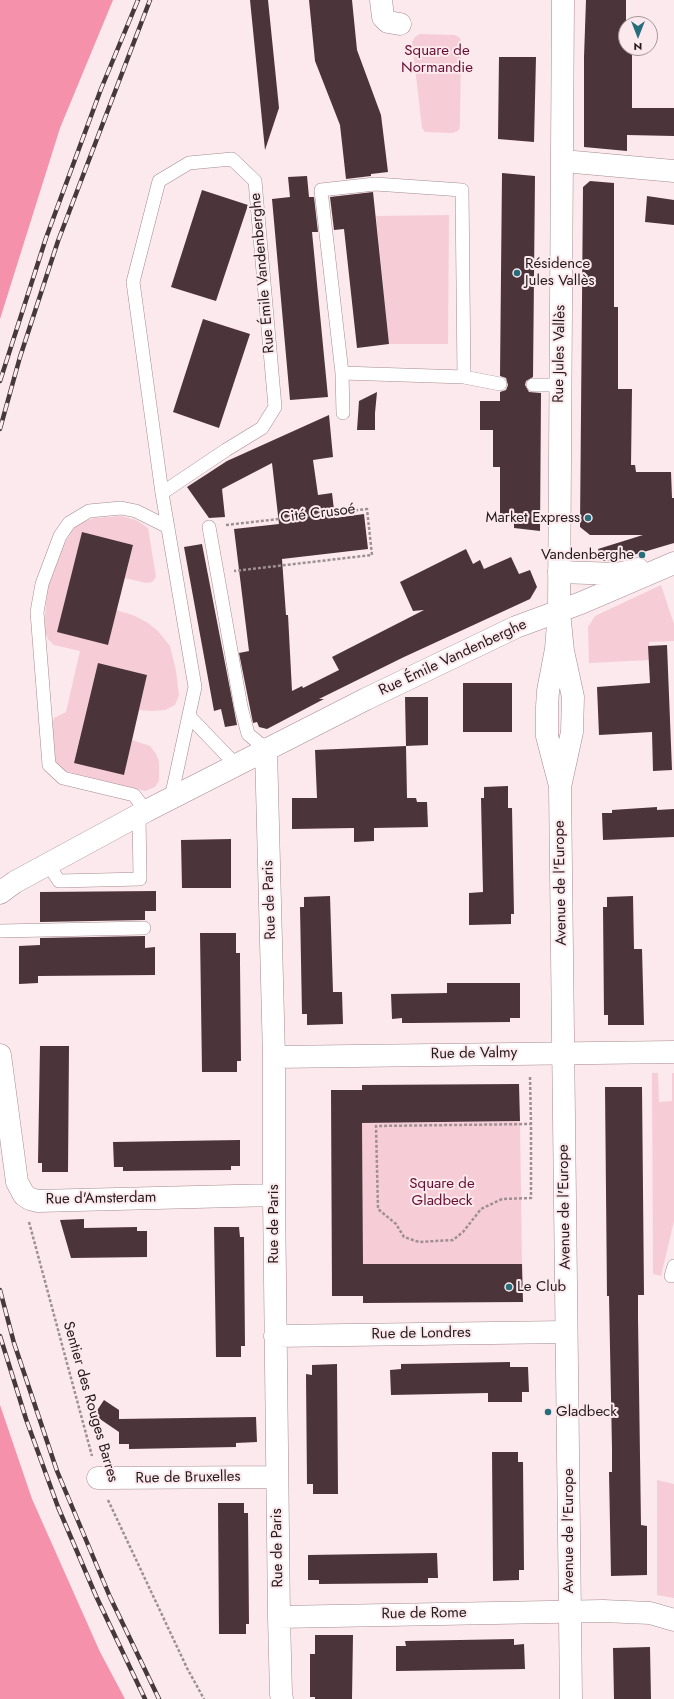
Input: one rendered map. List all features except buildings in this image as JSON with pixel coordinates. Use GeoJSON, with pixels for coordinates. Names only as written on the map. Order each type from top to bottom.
{"type":"FeatureCollection","features":[{"type":"Feature","properties":{"kind":"street"},"geometry":{"type":"LineString","coordinates":[[381,0],[383,17],[388,22],[400,24]]}},
{"type":"Feature","properties":{"kind":"street","name":"Rue Jules Vallès"},"geometry":{"type":"LineString","coordinates":[[559,612],[563,0]]}},
{"type":"Feature","properties":{"kind":"street"},"geometry":{"type":"LineString","coordinates":[[563,161],[674,171]]}},
{"type":"Feature","properties":{"kind":"street","name":"Rue Émile Vandenberghe"},"geometry":{"type":"LineString","coordinates":[[559,572],[618,574],[674,562]]}},
{"type":"Feature","properties":{"kind":"street","name":"Rue Émile Vandenberghe"},"geometry":{"type":"LineString","coordinates":[[0,893],[15,882],[142,813],[366,699],[516,627],[559,612],[674,562]]}},
{"type":"Feature","properties":{"kind":"street","name":"Avenue de l'Europe"},"geometry":{"type":"LineString","coordinates":[[559,612],[556,649],[548,691],[547,736],[560,787],[571,1699]]}},
{"type":"Feature","properties":{"kind":"street","name":"Rue de Paris"},"geometry":{"type":"LineString","coordinates":[[266,749],[274,1057],[275,1336],[279,1617],[282,1699]]}},
{"type":"Feature","properties":{"kind":"street","name":"Rue de Valmy"},"geometry":{"type":"LineString","coordinates":[[274,1057],[674,1052]]}},
{"type":"Feature","properties":{"kind":"street"},"geometry":{"type":"LineString","coordinates":[[0,1055],[17,1182],[20,1189]]}},
{"type":"Feature","properties":{"kind":"street","name":"Rue d'Amsterdam"},"geometry":{"type":"LineString","coordinates":[[20,1189],[24,1195],[38,1200],[274,1195]]}},
{"type":"Feature","properties":{"kind":"street","name":"Rue de Londres"},"geometry":{"type":"LineString","coordinates":[[275,1336],[566,1332]]}},
{"type":"Feature","properties":{"kind":"street","name":"Rue de Bruxelles"},"geometry":{"type":"LineString","coordinates":[[98,1478],[277,1477]]}},
{"type":"Feature","properties":{"kind":"street","name":"Rue de Rome"},"geometry":{"type":"LineString","coordinates":[[279,1617],[569,1612],[650,1613],[674,1620]]}},
{"type":"Feature","properties":{"kind":"lane","name":"Rue Émile Vandenberghe"},"geometry":{"type":"LineString","coordinates":[[162,493],[262,428],[275,407],[255,181],[232,159],[189,163],[159,182],[133,282],[162,493],[195,687],[171,798]]}},
{"type":"Feature","properties":{"kind":"lane"},"geometry":{"type":"LineString","coordinates":[[343,413],[342,373],[322,190],[375,184],[462,190],[464,377]]}},
{"type":"Feature","properties":{"kind":"lane"},"geometry":{"type":"LineString","coordinates":[[342,373],[464,377],[500,384]]}},
{"type":"Feature","properties":{"kind":"lane"},"geometry":{"type":"LineString","coordinates":[[533,385],[560,385]]}},
{"type":"Feature","properties":{"kind":"lane"},"geometry":{"type":"LineString","coordinates":[[48,864],[59,881],[140,879],[142,813],[134,795],[63,778],[49,765],[37,612],[42,584],[60,536],[69,523],[88,512],[121,508],[136,512],[168,527]]}},
{"type":"Feature","properties":{"kind":"lane"},"geometry":{"type":"LineString","coordinates":[[210,527],[241,707],[248,734],[266,749]]}},
{"type":"Feature","properties":{"kind":"lane"},"geometry":{"type":"LineString","coordinates":[[189,716],[236,765]]}},
{"type":"Feature","properties":{"kind":"lane"},"geometry":{"type":"LineString","coordinates":[[0,931],[144,928]]}},
{"type":"Feature","properties":{"kind":"path","name":"Cité Crusoé"},"geometry":{"type":"LineString","coordinates":[[210,527],[367,508],[372,555],[218,572]]}},
{"type":"Feature","properties":{"kind":"path"},"geometry":{"type":"LineString","coordinates":[[530,1053],[531,1124],[531,1198],[502,1199],[481,1209],[463,1232],[453,1240],[419,1242],[404,1236],[396,1224],[378,1209],[376,1126],[531,1124]]}},
{"type":"Feature","properties":{"kind":"path","name":"Sentier des Rouges Barres"},"geometry":{"type":"LineString","coordinates":[[20,1189],[98,1478],[187,1668],[204,1699]]}},
{"type":"Feature","properties":{"kind":"green space","name":"Square de Normandie"},"geometry":{"type":"Polygon","coordinates":[[[420,34],[455,35],[460,38],[460,123],[459,130],[453,133],[425,132],[422,128],[412,42],[415,37],[420,34]]]}},
{"type":"Feature","properties":{"kind":"green space"},"geometry":{"type":"Polygon","coordinates":[[[449,215],[448,344],[389,344],[376,216],[449,215]]]}},
{"type":"Feature","properties":{"kind":"green space"},"geometry":{"type":"Polygon","coordinates":[[[121,516],[136,520],[148,528],[156,577],[152,582],[146,583],[125,578],[133,545],[82,532],[57,632],[116,610],[135,616],[148,623],[158,631],[170,646],[176,671],[179,695],[175,705],[165,710],[139,710],[147,675],[98,663],[74,762],[124,775],[132,740],[150,746],[156,754],[159,762],[159,781],[155,787],[145,791],[65,771],[58,766],[55,758],[52,726],[54,718],[66,712],[80,651],[54,645],[48,639],[44,630],[47,591],[51,577],[63,546],[73,529],[79,523],[95,518],[121,516]]]}},
{"type":"Feature","properties":{"kind":"green space"},"geometry":{"type":"Polygon","coordinates":[[[661,585],[674,624],[674,641],[649,642],[649,660],[589,663],[588,627],[595,616],[661,585]]]}},
{"type":"Feature","properties":{"kind":"green space"},"geometry":{"type":"Polygon","coordinates":[[[652,1073],[658,1073],[659,1102],[672,1101],[672,1073],[674,1073],[674,1221],[661,1276],[653,1274],[652,1073]]]}},
{"type":"Feature","properties":{"kind":"green space","name":"Square de Gladbeck"},"geometry":{"type":"Polygon","coordinates":[[[520,1121],[522,1264],[363,1264],[362,1123],[520,1121]]]}},
{"type":"Feature","properties":{"kind":"green space"},"geometry":{"type":"Polygon","coordinates":[[[657,1480],[674,1484],[674,1598],[657,1595],[657,1480]]]}},
{"type":"Feature","properties":{"kind":"shaded area"},"geometry":{"type":"Polygon","coordinates":[[[0,0],[113,0],[60,128],[0,319],[0,0]]]}},
{"type":"Feature","properties":{"kind":"shaded area"},"geometry":{"type":"Polygon","coordinates":[[[0,1405],[32,1499],[100,1652],[125,1699],[0,1699],[0,1405]]]}},
{"type":"Feature","properties":{"kind":"railway"},"geometry":{"type":"LineString","coordinates":[[0,381],[46,238],[101,89],[138,0]]}},
{"type":"Feature","properties":{"kind":"railway"},"geometry":{"type":"LineString","coordinates":[[0,429],[20,357],[58,241],[150,0]]}},
{"type":"Feature","properties":{"kind":"railway"},"geometry":{"type":"LineString","coordinates":[[0,1290],[14,1343],[57,1471],[110,1597],[159,1699]]}},
{"type":"Feature","properties":{"kind":"railway"},"geometry":{"type":"LineString","coordinates":[[0,1336],[26,1419],[58,1507],[96,1596],[145,1699]]}},
{"type":"Feature","properties":{"kind":"place","name":"Résidence Jules Vallès"},"geometry":{"type":"Point","coordinates":[517,273]}},
{"type":"Feature","properties":{"kind":"place","name":"Market Express"},"geometry":{"type":"Point","coordinates":[588,518]}},
{"type":"Feature","properties":{"kind":"place","name":"Vandenberghe"},"geometry":{"type":"Point","coordinates":[642,555]}},
{"type":"Feature","properties":{"kind":"place","name":"Le Club"},"geometry":{"type":"Point","coordinates":[509,1287]}},
{"type":"Feature","properties":{"kind":"place","name":"Gladbeck"},"geometry":{"type":"Point","coordinates":[548,1412]}}]}
